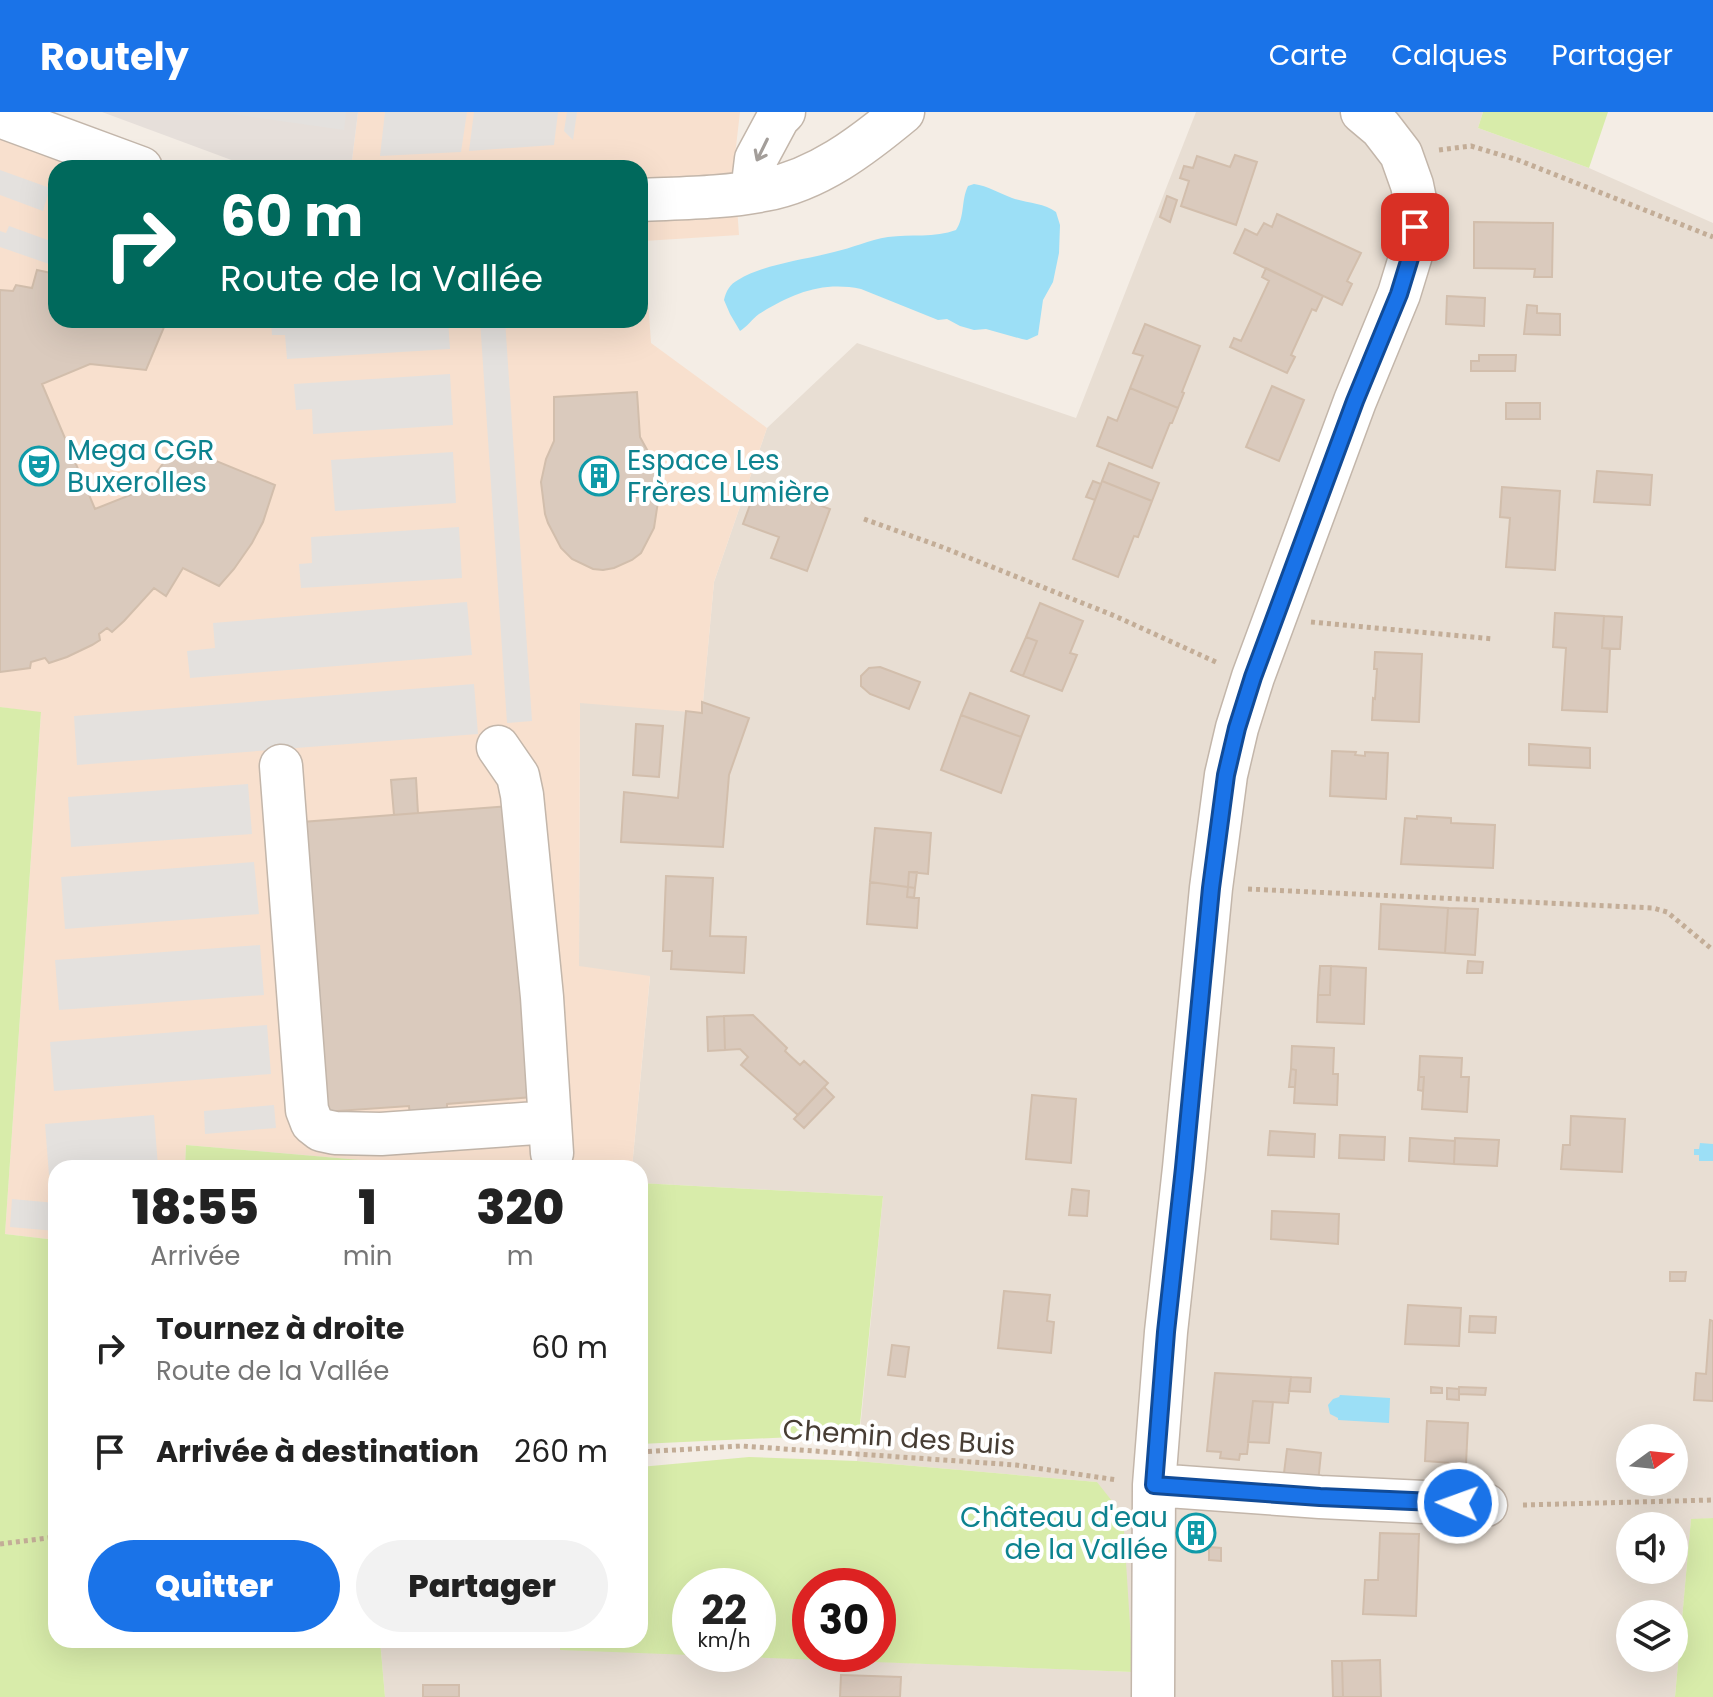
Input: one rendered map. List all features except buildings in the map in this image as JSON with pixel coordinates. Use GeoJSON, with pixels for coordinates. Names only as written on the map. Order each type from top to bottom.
{"type":"FeatureCollection","features":[{"type":"Feature","properties":{"kind":"street"},"geometry":{"type":"LineString","coordinates":[[752,192],[756,159],[784,112]]}},
{"type":"Feature","properties":{"kind":"street"},"geometry":{"type":"LineString","coordinates":[[648,199],[752,192],[791,183],[851,153],[903,112]]}},
{"type":"Feature","properties":{"kind":"street"},"geometry":{"type":"LineString","coordinates":[[1153,1697],[1154,1485],[1166,1332],[1211,888],[1226,775],[1237,728],[1274,617],[1355,401],[1399,294],[1414,245],[1417,209],[1401,154],[1381,128],[1362,112]]}},
{"type":"Feature","properties":{"kind":"street"},"geometry":{"type":"LineString","coordinates":[[0,116],[108,160]]}},
{"type":"Feature","properties":{"kind":"street"},"geometry":{"type":"LineString","coordinates":[[281,766],[307,1110],[312,1123],[321,1130],[335,1133],[551,1138],[542,997],[522,795],[518,776],[498,747]]}},
{"type":"Feature","properties":{"kind":"street"},"geometry":{"type":"LineString","coordinates":[[1154,1485],[1486,1505]]}},
{"type":"Feature","properties":{"kind":"path"},"geometry":{"type":"LineString","coordinates":[[1401,154],[1471,146],[1518,160],[1713,237]]}},
{"type":"Feature","properties":{"kind":"path"},"geometry":{"type":"LineString","coordinates":[[864,519],[1115,616],[1253,677]]}},
{"type":"Feature","properties":{"kind":"path"},"geometry":{"type":"LineString","coordinates":[[1274,617],[1494,639]]}},
{"type":"Feature","properties":{"kind":"path"},"geometry":{"type":"LineString","coordinates":[[1211,888],[1653,908],[1667,912],[1713,950]]}},
{"type":"Feature","properties":{"kind":"path","name":"Chemin des Buis"},"geometry":{"type":"LineString","coordinates":[[648,1452],[742,1446],[1016,1465],[1154,1485]]}},
{"type":"Feature","properties":{"kind":"path"},"geometry":{"type":"LineString","coordinates":[[1486,1505],[1713,1500]]}},
{"type":"Feature","properties":{"kind":"path"},"geometry":{"type":"LineString","coordinates":[[0,1544],[48,1538]]}},
{"type":"Feature","properties":{"kind":"shaded area"},"geometry":{"type":"Polygon","coordinates":[[[102,112],[358,112],[352,160],[231,160],[102,112]]]}},
{"type":"Feature","properties":{"kind":"shaded area"},"geometry":{"type":"Polygon","coordinates":[[[217,112],[346,112],[344,130],[217,112]]]}},
{"type":"Feature","properties":{"kind":"shaded area"},"geometry":{"type":"Polygon","coordinates":[[[358,112],[740,112],[734,164],[739,235],[648,241],[648,160],[352,160],[358,112]]]}},
{"type":"Feature","properties":{"kind":"shaded area"},"geometry":{"type":"Polygon","coordinates":[[[385,112],[467,112],[461,152],[380,156],[385,112]]]}},
{"type":"Feature","properties":{"kind":"shaded area"},"geometry":{"type":"Polygon","coordinates":[[[474,112],[558,112],[554,145],[469,151],[474,112]]]}},
{"type":"Feature","properties":{"kind":"shaded area"},"geometry":{"type":"Polygon","coordinates":[[[567,112],[577,112],[573,140],[564,131],[567,112]]]}},
{"type":"Feature","properties":{"kind":"shaded area"},"geometry":{"type":"Polygon","coordinates":[[[1196,112],[1483,112],[1478,128],[1589,168],[1713,223],[1713,1518],[1691,1520],[1688,1553],[1688,1512],[1616,1512],[1616,1584],[1685,1584],[1684,1600],[1616,1600],[1616,1672],[1677,1672],[1675,1697],[385,1697],[381,1648],[560,1648],[672,1653],[672,1672],[776,1672],[776,1658],[792,1658],[792,1672],[896,1672],[896,1662],[1133,1672],[1097,1482],[857,1461],[883,1196],[648,1183],[648,1160],[633,1160],[650,977],[579,967],[580,702],[702,712],[714,582],[767,428],[857,343],[1076,418],[1196,112]]]}},
{"type":"Feature","properties":{"kind":"shaded area"},"geometry":{"type":"Polygon","coordinates":[[[0,135],[69,160],[48,160],[48,328],[648,328],[648,299],[651,343],[767,428],[714,582],[702,713],[580,703],[579,966],[650,976],[633,1160],[360,1160],[186,1145],[185,1160],[48,1160],[48,1239],[5,1234],[41,713],[0,707],[0,135]]]}},
{"type":"Feature","properties":{"kind":"shaded area"},"geometry":{"type":"Polygon","coordinates":[[[0,170],[48,187],[43,211],[0,195],[0,170]]]}},
{"type":"Feature","properties":{"kind":"shaded area"},"geometry":{"type":"Polygon","coordinates":[[[9,226],[48,240],[48,264],[0,247],[0,231],[6,233],[9,226]]]}},
{"type":"Feature","properties":{"kind":"shaded area"},"geometry":{"type":"Polygon","coordinates":[[[272,328],[449,328],[450,349],[287,359],[285,335],[272,335],[272,328]]]}},
{"type":"Feature","properties":{"kind":"shaded area"},"geometry":{"type":"Polygon","coordinates":[[[481,328],[506,328],[532,721],[507,723],[481,328]]]}},
{"type":"Feature","properties":{"kind":"shaded area"},"geometry":{"type":"Polygon","coordinates":[[[450,374],[453,425],[313,434],[312,409],[296,410],[294,384],[450,374]]]}},
{"type":"Feature","properties":{"kind":"shaded area"},"geometry":{"type":"Polygon","coordinates":[[[453,452],[456,503],[335,511],[331,460],[453,452]]]}},
{"type":"Feature","properties":{"kind":"shaded area"},"geometry":{"type":"Polygon","coordinates":[[[459,527],[462,578],[301,588],[299,564],[312,563],[311,537],[459,527]]]}},
{"type":"Feature","properties":{"kind":"shaded area"},"geometry":{"type":"Polygon","coordinates":[[[467,602],[472,655],[190,678],[187,651],[215,648],[213,623],[467,602]]]}},
{"type":"Feature","properties":{"kind":"shaded area"},"geometry":{"type":"Polygon","coordinates":[[[474,684],[478,734],[77,765],[74,716],[474,684]]]}},
{"type":"Feature","properties":{"kind":"shaded area"},"geometry":{"type":"Polygon","coordinates":[[[248,784],[252,834],[71,847],[68,797],[248,784]]]}},
{"type":"Feature","properties":{"kind":"shaded area"},"geometry":{"type":"Polygon","coordinates":[[[254,862],[259,914],[65,929],[61,877],[254,862]]]}},
{"type":"Feature","properties":{"kind":"shaded area"},"geometry":{"type":"Polygon","coordinates":[[[260,945],[264,995],[59,1010],[55,960],[260,945]]]}},
{"type":"Feature","properties":{"kind":"shaded area"},"geometry":{"type":"Polygon","coordinates":[[[267,1025],[271,1074],[54,1091],[50,1042],[267,1025]]]}},
{"type":"Feature","properties":{"kind":"shaded area"},"geometry":{"type":"Polygon","coordinates":[[[274,1105],[276,1128],[205,1134],[204,1111],[274,1105]]]}},
{"type":"Feature","properties":{"kind":"shaded area"},"geometry":{"type":"Polygon","coordinates":[[[154,1115],[158,1160],[48,1162],[45,1124],[154,1115]]]}},
{"type":"Feature","properties":{"kind":"shaded area"},"geometry":{"type":"Polygon","coordinates":[[[12,1199],[48,1202],[48,1230],[10,1227],[12,1199]]]}},
{"type":"Feature","properties":{"kind":"green space"},"geometry":{"type":"Polygon","coordinates":[[[1483,112],[1608,112],[1589,168],[1478,128],[1483,112]]]}},
{"type":"Feature","properties":{"kind":"green space"},"geometry":{"type":"Polygon","coordinates":[[[0,707],[41,712],[5,1234],[48,1239],[48,1648],[381,1648],[385,1697],[0,1697],[0,707]]]}},
{"type":"Feature","properties":{"kind":"green space"},"geometry":{"type":"Polygon","coordinates":[[[186,1145],[360,1160],[185,1160],[186,1145]]]}},
{"type":"Feature","properties":{"kind":"green space"},"geometry":{"type":"Polygon","coordinates":[[[648,1183],[883,1196],[859,1434],[648,1444],[648,1183]]]}},
{"type":"Feature","properties":{"kind":"green space"},"geometry":{"type":"Polygon","coordinates":[[[749,1457],[857,1461],[1097,1482],[1123,1515],[1133,1672],[896,1663],[896,1568],[792,1568],[792,1659],[776,1658],[776,1568],[672,1568],[672,1654],[560,1650],[648,1648],[648,1466],[749,1457]]]}},
{"type":"Feature","properties":{"kind":"green space"},"geometry":{"type":"Polygon","coordinates":[[[1713,1518],[1713,1697],[1675,1697],[1677,1672],[1688,1672],[1688,1600],[1684,1600],[1685,1584],[1688,1584],[1691,1519],[1713,1518]]]}},
{"type":"Feature","properties":{"kind":"water"},"geometry":{"type":"Polygon","coordinates":[[[974,184],[1056,212],[1060,225],[1059,253],[1053,282],[1043,300],[1038,335],[1027,340],[986,329],[974,330],[947,319],[938,320],[861,289],[846,287],[820,288],[795,295],[759,314],[740,331],[730,314],[724,300],[729,288],[760,270],[881,238],[956,230],[966,191],[968,186],[974,184]]]}},
{"type":"Feature","properties":{"kind":"water"},"geometry":{"type":"Polygon","coordinates":[[[1700,1143],[1713,1144],[1713,1161],[1699,1161],[1699,1155],[1694,1155],[1694,1149],[1699,1149],[1700,1143]]]}},
{"type":"Feature","properties":{"kind":"water"},"geometry":{"type":"Polygon","coordinates":[[[1340,1395],[1390,1398],[1389,1423],[1338,1420],[1330,1414],[1328,1405],[1340,1395]]]}},
{"type":"Feature","properties":{"kind":"place","name":"Mega CGR Buxerolles"},"geometry":{"type":"Point","coordinates":[39,466]}},
{"type":"Feature","properties":{"kind":"place","name":"Espace Les Frères Lumière"},"geometry":{"type":"Point","coordinates":[599,476]}},
{"type":"Feature","properties":{"kind":"place","name":"Château d'eau de la Vallée"},"geometry":{"type":"Point","coordinates":[1196,1533]}},
{"type":"Feature","properties":{"kind":"route"},"geometry":{"type":"LineString","coordinates":[[1415,227],[1414,245],[1399,294],[1355,401],[1274,617],[1237,728],[1226,775],[1211,888],[1166,1332],[1154,1485],[1458,1503]]}}]}
